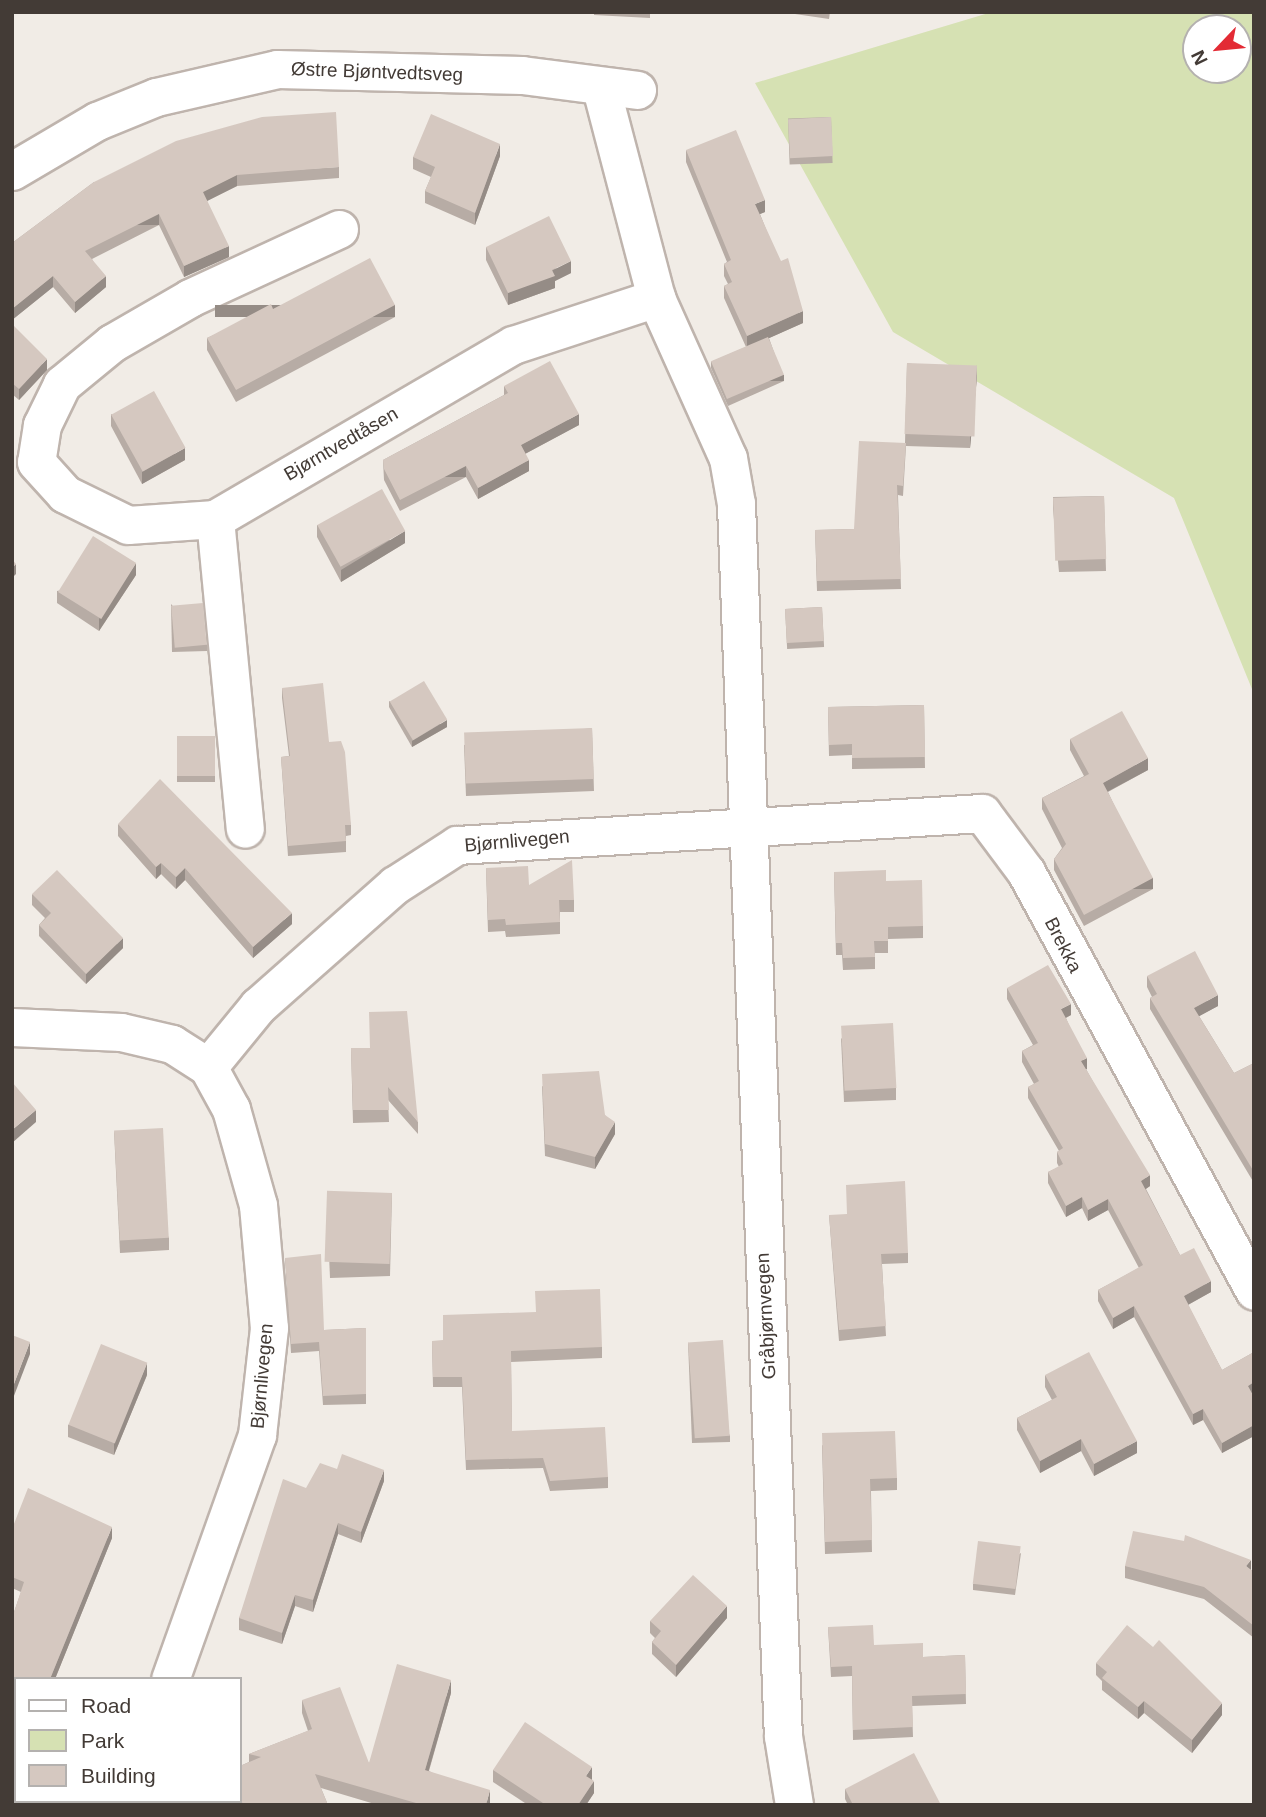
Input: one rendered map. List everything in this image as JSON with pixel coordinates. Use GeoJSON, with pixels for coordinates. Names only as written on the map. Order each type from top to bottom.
{"type":"FeatureCollection","features":[{"type":"Feature","properties":{"kind":"street","name":"Østre Bjøntvedtsveg"},"geometry":{"type":"LineString","coordinates":[[12,171],[97,121],[156,97],[277,69],[522,75],[601,88],[636,90]]}},
{"type":"Feature","properties":{"kind":"street"},"geometry":{"type":"LineString","coordinates":[[601,88],[656,298],[728,457],[736,504],[745,826]]}},
{"type":"Feature","properties":{"kind":"street","name":"Bjørntvedtåsen"},"geometry":{"type":"LineString","coordinates":[[339,229],[190,298],[112,343],[62,384],[24,466],[65,494],[128,524],[215,519],[513,345],[656,298]]}},
{"type":"Feature","properties":{"kind":"street"},"geometry":{"type":"LineString","coordinates":[[215,519],[245,830]]}},
{"type":"Feature","properties":{"kind":"street","name":"Brekka"},"geometry":{"type":"LineString","coordinates":[[745,826],[982,813],[1026,873],[1254,1291]]}},
{"type":"Feature","properties":{"kind":"street","name":"Bjørnlivegen"},"geometry":{"type":"LineString","coordinates":[[208,1068],[258,1006],[432,855],[496,841],[745,826]]}},
{"type":"Feature","properties":{"kind":"street","name":"Gråbjørnvegen"},"geometry":{"type":"LineString","coordinates":[[745,826],[783,1736],[794,1805]]}},
{"type":"Feature","properties":{"kind":"street","name":"Bjørnlivegen"},"geometry":{"type":"LineString","coordinates":[[12,1027],[121,1032],[172,1044],[208,1068],[231,1109],[258,1205],[269,1328],[257,1435],[171,1677]]}},
{"type":"Feature","properties":{"kind":"green space"},"geometry":{"type":"Polygon","coordinates":[[[992,12],[1254,12],[1254,694],[1174,498],[893,332],[755,83],[992,12]]]}},
{"type":"Feature","properties":{"kind":"building"},"geometry":{"type":"Polygon","coordinates":[[[336,112],[339,167],[237,175],[203,192],[229,246],[184,266],[159,214],[85,251],[106,276],[75,302],[53,276],[12,309],[12,243],[94,182],[176,141],[262,117],[336,112]]]}},
{"type":"Feature","properties":{"kind":"building"},"geometry":{"type":"Polygon","coordinates":[[[431,114],[500,144],[475,213],[425,191],[435,167],[413,157],[431,114]]]}},
{"type":"Feature","properties":{"kind":"building"},"geometry":{"type":"Polygon","coordinates":[[[831,117],[833,156],[790,158],[788,119],[831,117]]]}},
{"type":"Feature","properties":{"kind":"building"},"geometry":{"type":"Polygon","coordinates":[[[736,130],[765,200],[755,204],[781,261],[788,258],[803,311],[747,336],[724,286],[732,282],[724,264],[731,260],[686,150],[736,130]]]}},
{"type":"Feature","properties":{"kind":"building"},"geometry":{"type":"Polygon","coordinates":[[[549,216],[571,261],[552,270],[555,276],[508,293],[486,247],[549,216]]]}},
{"type":"Feature","properties":{"kind":"building"},"geometry":{"type":"Polygon","coordinates":[[[370,258],[395,305],[236,390],[207,338],[271,304],[273,309],[370,258]]]}},
{"type":"Feature","properties":{"kind":"building"},"geometry":{"type":"Polygon","coordinates":[[[12,324],[47,359],[19,389],[12,383],[12,324]]]}},
{"type":"Feature","properties":{"kind":"building"},"geometry":{"type":"Polygon","coordinates":[[[768,337],[784,375],[727,399],[711,361],[768,337]]]}},
{"type":"Feature","properties":{"kind":"building"},"geometry":{"type":"Polygon","coordinates":[[[550,361],[579,414],[521,445],[529,460],[478,488],[466,466],[400,500],[384,469],[383,460],[508,393],[504,386],[550,361]]]}},
{"type":"Feature","properties":{"kind":"building"},"geometry":{"type":"Polygon","coordinates":[[[907,363],[977,365],[974,436],[905,434],[907,363]]]}},
{"type":"Feature","properties":{"kind":"building"},"geometry":{"type":"Polygon","coordinates":[[[154,391],[186,448],[143,472],[111,415],[154,391]]]}},
{"type":"Feature","properties":{"kind":"building"},"geometry":{"type":"Polygon","coordinates":[[[859,441],[906,443],[903,486],[897,485],[901,579],[817,581],[815,530],[854,529],[859,441]]]}},
{"type":"Feature","properties":{"kind":"building"},"geometry":{"type":"Polygon","coordinates":[[[382,489],[405,531],[341,567],[317,525],[382,489]]]}},
{"type":"Feature","properties":{"kind":"building"},"geometry":{"type":"Polygon","coordinates":[[[1104,496],[1106,559],[1055,561],[1053,498],[1104,496]]]}},
{"type":"Feature","properties":{"kind":"building"},"geometry":{"type":"Polygon","coordinates":[[[93,536],[136,563],[101,619],[58,592],[93,536]]]}},
{"type":"Feature","properties":{"kind":"building"},"geometry":{"type":"Polygon","coordinates":[[[203,603],[207,645],[175,648],[171,606],[203,603]]]}},
{"type":"Feature","properties":{"kind":"building"},"geometry":{"type":"Polygon","coordinates":[[[822,607],[824,641],[787,643],[785,609],[822,607]]]}},
{"type":"Feature","properties":{"kind":"building"},"geometry":{"type":"Polygon","coordinates":[[[424,681],[447,720],[413,740],[390,702],[424,681]]]}},
{"type":"Feature","properties":{"kind":"building"},"geometry":{"type":"Polygon","coordinates":[[[323,683],[329,742],[341,741],[345,752],[351,825],[345,825],[346,841],[288,846],[281,757],[290,756],[282,688],[323,683]]]}},
{"type":"Feature","properties":{"kind":"building"},"geometry":{"type":"Polygon","coordinates":[[[924,705],[925,757],[852,758],[852,744],[829,745],[828,707],[924,705]]]}},
{"type":"Feature","properties":{"kind":"building"},"geometry":{"type":"Polygon","coordinates":[[[1122,711],[1148,758],[1103,783],[1153,878],[1084,915],[1054,859],[1066,844],[1042,798],[1089,774],[1070,739],[1122,711]]]}},
{"type":"Feature","properties":{"kind":"building"},"geometry":{"type":"Polygon","coordinates":[[[592,728],[594,779],[466,783],[464,732],[592,728]]]}},
{"type":"Feature","properties":{"kind":"building"},"geometry":{"type":"Polygon","coordinates":[[[177,736],[215,736],[215,776],[177,776],[177,736]]]}},
{"type":"Feature","properties":{"kind":"building"},"geometry":{"type":"Polygon","coordinates":[[[160,779],[292,913],[253,947],[185,868],[176,877],[161,863],[156,867],[118,824],[160,779]]]}},
{"type":"Feature","properties":{"kind":"building"},"geometry":{"type":"Polygon","coordinates":[[[572,860],[574,900],[559,900],[560,922],[506,925],[505,919],[488,920],[486,868],[528,866],[529,885],[572,860]]]}},
{"type":"Feature","properties":{"kind":"building"},"geometry":{"type":"Polygon","coordinates":[[[57,870],[123,938],[86,974],[39,925],[51,913],[32,894],[57,870]]]}},
{"type":"Feature","properties":{"kind":"building"},"geometry":{"type":"Polygon","coordinates":[[[886,870],[886,881],[922,880],[923,926],[888,927],[888,941],[874,941],[875,957],[843,958],[842,943],[836,943],[834,872],[886,870]]]}},
{"type":"Feature","properties":{"kind":"building"},"geometry":{"type":"Polygon","coordinates":[[[1195,951],[1218,995],[1194,1008],[1234,1073],[1254,1063],[1254,1172],[1150,998],[1157,994],[1147,976],[1195,951]]]}},
{"type":"Feature","properties":{"kind":"building"},"geometry":{"type":"Polygon","coordinates":[[[1048,965],[1071,1004],[1061,1009],[1087,1058],[1081,1061],[1150,1175],[1141,1181],[1180,1255],[1194,1248],[1211,1281],[1184,1296],[1222,1370],[1254,1352],[1254,1382],[1248,1386],[1254,1397],[1254,1425],[1222,1443],[1203,1409],[1193,1414],[1134,1306],[1113,1318],[1098,1290],[1143,1265],[1108,1199],[1088,1210],[1082,1197],[1066,1206],[1048,1172],[1063,1164],[1057,1152],[1063,1148],[1028,1087],[1039,1081],[1022,1051],[1038,1043],[1007,988],[1048,965]]]}},
{"type":"Feature","properties":{"kind":"building"},"geometry":{"type":"Polygon","coordinates":[[[407,1011],[418,1122],[388,1087],[389,1110],[353,1110],[351,1048],[370,1048],[369,1012],[407,1011]]]}},
{"type":"Feature","properties":{"kind":"building"},"geometry":{"type":"Polygon","coordinates":[[[893,1023],[896,1088],[844,1091],[841,1026],[893,1023]]]}},
{"type":"Feature","properties":{"kind":"building"},"geometry":{"type":"Polygon","coordinates":[[[599,1071],[605,1115],[615,1122],[595,1157],[545,1144],[542,1074],[599,1071]]]}},
{"type":"Feature","properties":{"kind":"building"},"geometry":{"type":"Polygon","coordinates":[[[12,1082],[36,1110],[12,1130],[12,1082]]]}},
{"type":"Feature","properties":{"kind":"building"},"geometry":{"type":"Polygon","coordinates":[[[163,1128],[169,1238],[120,1240],[114,1131],[163,1128]]]}},
{"type":"Feature","properties":{"kind":"building"},"geometry":{"type":"Polygon","coordinates":[[[905,1181],[908,1253],[881,1254],[886,1326],[839,1330],[829,1215],[847,1214],[846,1185],[905,1181]]]}},
{"type":"Feature","properties":{"kind":"building"},"geometry":{"type":"Polygon","coordinates":[[[327,1191],[392,1193],[390,1264],[325,1262],[327,1191]]]}},
{"type":"Feature","properties":{"kind":"building"},"geometry":{"type":"Polygon","coordinates":[[[321,1254],[324,1330],[366,1328],[366,1394],[323,1396],[319,1342],[291,1344],[285,1258],[321,1254]]]}},
{"type":"Feature","properties":{"kind":"building"},"geometry":{"type":"Polygon","coordinates":[[[600,1289],[602,1347],[511,1351],[512,1431],[605,1427],[608,1477],[550,1481],[543,1458],[466,1460],[462,1377],[433,1377],[432,1341],[443,1340],[443,1315],[536,1312],[535,1291],[600,1289]]]}},
{"type":"Feature","properties":{"kind":"building"},"geometry":{"type":"Polygon","coordinates":[[[12,1335],[30,1342],[12,1389],[12,1335]]]}},
{"type":"Feature","properties":{"kind":"building"},"geometry":{"type":"Polygon","coordinates":[[[723,1340],[730,1436],[695,1438],[688,1342],[723,1340]]]}},
{"type":"Feature","properties":{"kind":"building"},"geometry":{"type":"Polygon","coordinates":[[[101,1344],[147,1363],[115,1443],[68,1425],[101,1344]]]}},
{"type":"Feature","properties":{"kind":"building"},"geometry":{"type":"Polygon","coordinates":[[[1089,1352],[1137,1441],[1094,1464],[1081,1439],[1040,1461],[1017,1418],[1057,1397],[1045,1375],[1089,1352]]]}},
{"type":"Feature","properties":{"kind":"building"},"geometry":{"type":"Polygon","coordinates":[[[895,1431],[897,1478],[870,1479],[872,1540],[825,1542],[822,1433],[895,1431]]]}},
{"type":"Feature","properties":{"kind":"building"},"geometry":{"type":"Polygon","coordinates":[[[342,1454],[384,1470],[361,1532],[338,1523],[313,1600],[295,1595],[282,1633],[239,1618],[283,1479],[306,1488],[320,1463],[337,1469],[342,1454]]]}},
{"type":"Feature","properties":{"kind":"building"},"geometry":{"type":"Polygon","coordinates":[[[28,1488],[112,1527],[51,1677],[14,1677],[12,1680],[12,1618],[24,1582],[12,1577],[12,1529],[28,1488]]]}},
{"type":"Feature","properties":{"kind":"building"},"geometry":{"type":"Polygon","coordinates":[[[1133,1531],[1184,1541],[1185,1535],[1251,1560],[1246,1566],[1254,1572],[1254,1626],[1204,1587],[1125,1566],[1133,1531]]]}},
{"type":"Feature","properties":{"kind":"building"},"geometry":{"type":"Polygon","coordinates":[[[978,1541],[1021,1546],[1015,1589],[973,1584],[978,1541]]]}},
{"type":"Feature","properties":{"kind":"building"},"geometry":{"type":"Polygon","coordinates":[[[693,1575],[727,1606],[676,1665],[652,1642],[661,1631],[650,1621],[693,1575]]]}},
{"type":"Feature","properties":{"kind":"building"},"geometry":{"type":"Polygon","coordinates":[[[873,1625],[874,1645],[923,1643],[923,1657],[965,1655],[966,1694],[912,1696],[913,1727],[853,1730],[852,1666],[831,1667],[828,1627],[873,1625]]]}},
{"type":"Feature","properties":{"kind":"building"},"geometry":{"type":"Polygon","coordinates":[[[1127,1625],[1153,1647],[1159,1640],[1222,1703],[1192,1740],[1144,1701],[1138,1707],[1102,1678],[1107,1672],[1096,1663],[1127,1625]]]}},
{"type":"Feature","properties":{"kind":"building"},"geometry":{"type":"Polygon","coordinates":[[[397,1664],[451,1680],[425,1770],[490,1790],[486,1805],[423,1805],[315,1774],[328,1805],[243,1805],[242,1802],[242,1765],[261,1757],[249,1754],[312,1729],[302,1700],[340,1687],[369,1763],[397,1664]]]}},
{"type":"Feature","properties":{"kind":"building"},"geometry":{"type":"Polygon","coordinates":[[[525,1722],[592,1767],[586,1776],[594,1781],[578,1805],[546,1805],[493,1770],[525,1722]]]}},
{"type":"Feature","properties":{"kind":"building"},"geometry":{"type":"Polygon","coordinates":[[[914,1753],[941,1805],[853,1805],[845,1789],[914,1753]]]}}]}
